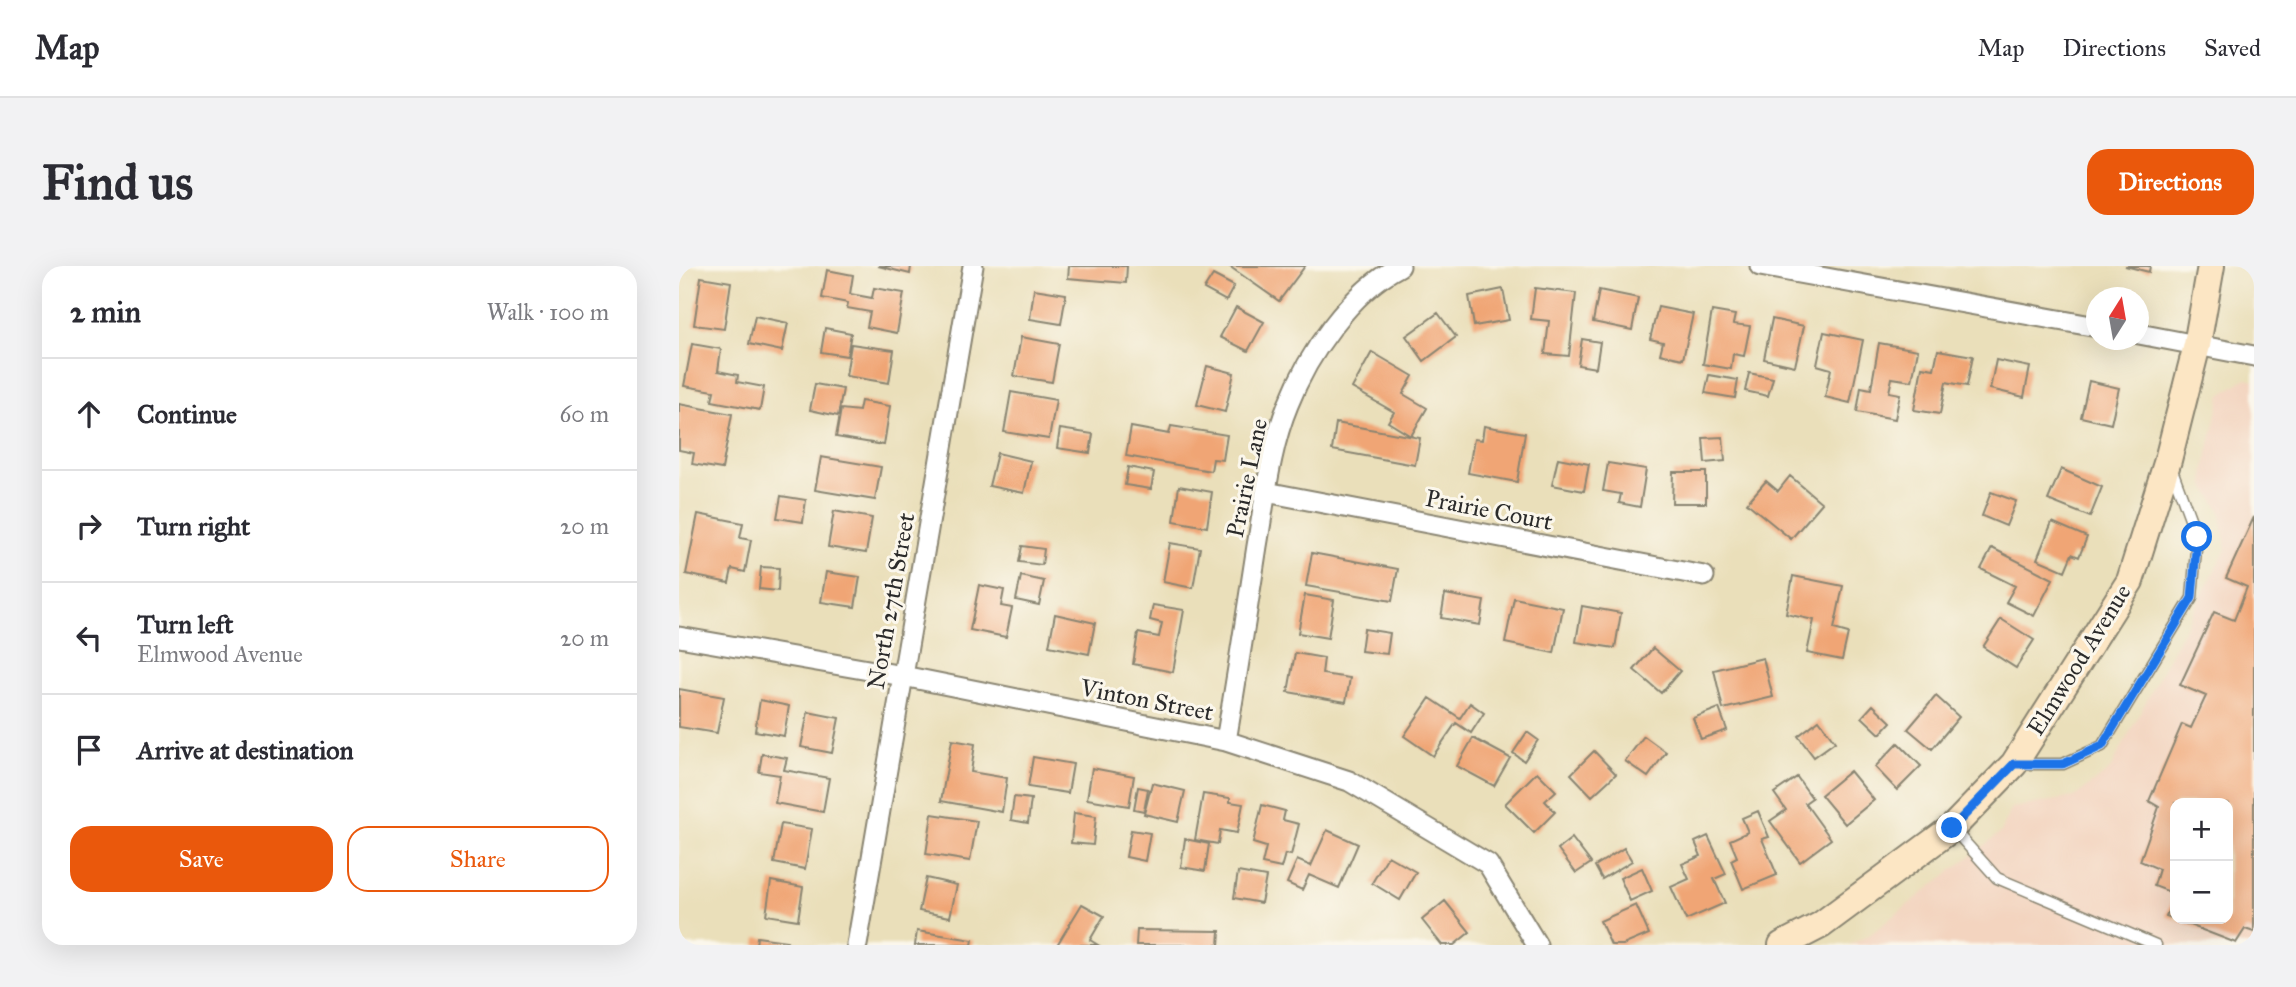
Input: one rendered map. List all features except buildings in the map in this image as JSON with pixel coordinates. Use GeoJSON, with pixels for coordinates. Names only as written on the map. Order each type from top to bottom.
{"type":"FeatureCollection","features":[{"type":"Feature","properties":{"kind":"street","name":"North 27th Street"},"geometry":{"type":"LineString","coordinates":[[857,945],[973,266]]}},
{"type":"Feature","properties":{"kind":"street"},"geometry":{"type":"LineString","coordinates":[[1760,266],[2086,325]]}},
{"type":"Feature","properties":{"kind":"street","name":"Elmwood Avenue"},"geometry":{"type":"LineString","coordinates":[[1782,945],[1821,926],[1952,828],[2014,764],[2130,581],[2168,460],[2197,345],[2211,266]]}},
{"type":"Feature","properties":{"kind":"street","name":"Prairie Lane"},"geometry":{"type":"LineString","coordinates":[[1226,741],[1266,492],[1287,406],[1315,349],[1343,314],[1391,268]]}},
{"type":"Feature","properties":{"kind":"street"},"geometry":{"type":"LineString","coordinates":[[2149,336],[2254,356]]}},
{"type":"Feature","properties":{"kind":"street","name":"Prairie Court"},"geometry":{"type":"LineString","coordinates":[[1266,492],[1704,576]]}},
{"type":"Feature","properties":{"kind":"street","name":"Vinton Street"},"geometry":{"type":"LineString","coordinates":[[679,637],[903,676],[1226,741],[1349,781],[1487,864],[1537,945]]}},
{"type":"Feature","properties":{"kind":"lane"},"geometry":{"type":"LineString","coordinates":[[2014,764],[2063,764],[2102,746],[2192,598],[2197,537],[2168,460]]}},
{"type":"Feature","properties":{"kind":"lane"},"geometry":{"type":"LineString","coordinates":[[1952,828],[1997,878],[2156,945]]}},
{"type":"Feature","properties":{"kind":"shaded area"},"geometry":{"type":"Polygon","coordinates":[[[2246,378],[2254,380],[2254,945],[1849,945],[1868,936],[2001,832],[2012,808],[2074,797],[2110,770],[2226,549],[2220,510],[2205,486],[2204,472],[2221,395],[2246,378]]]}},
{"type":"Feature","properties":{"kind":"route"},"geometry":{"type":"LineString","coordinates":[[1952,828],[2014,764],[2063,764],[2102,746],[2192,598],[2197,537]]}}]}
